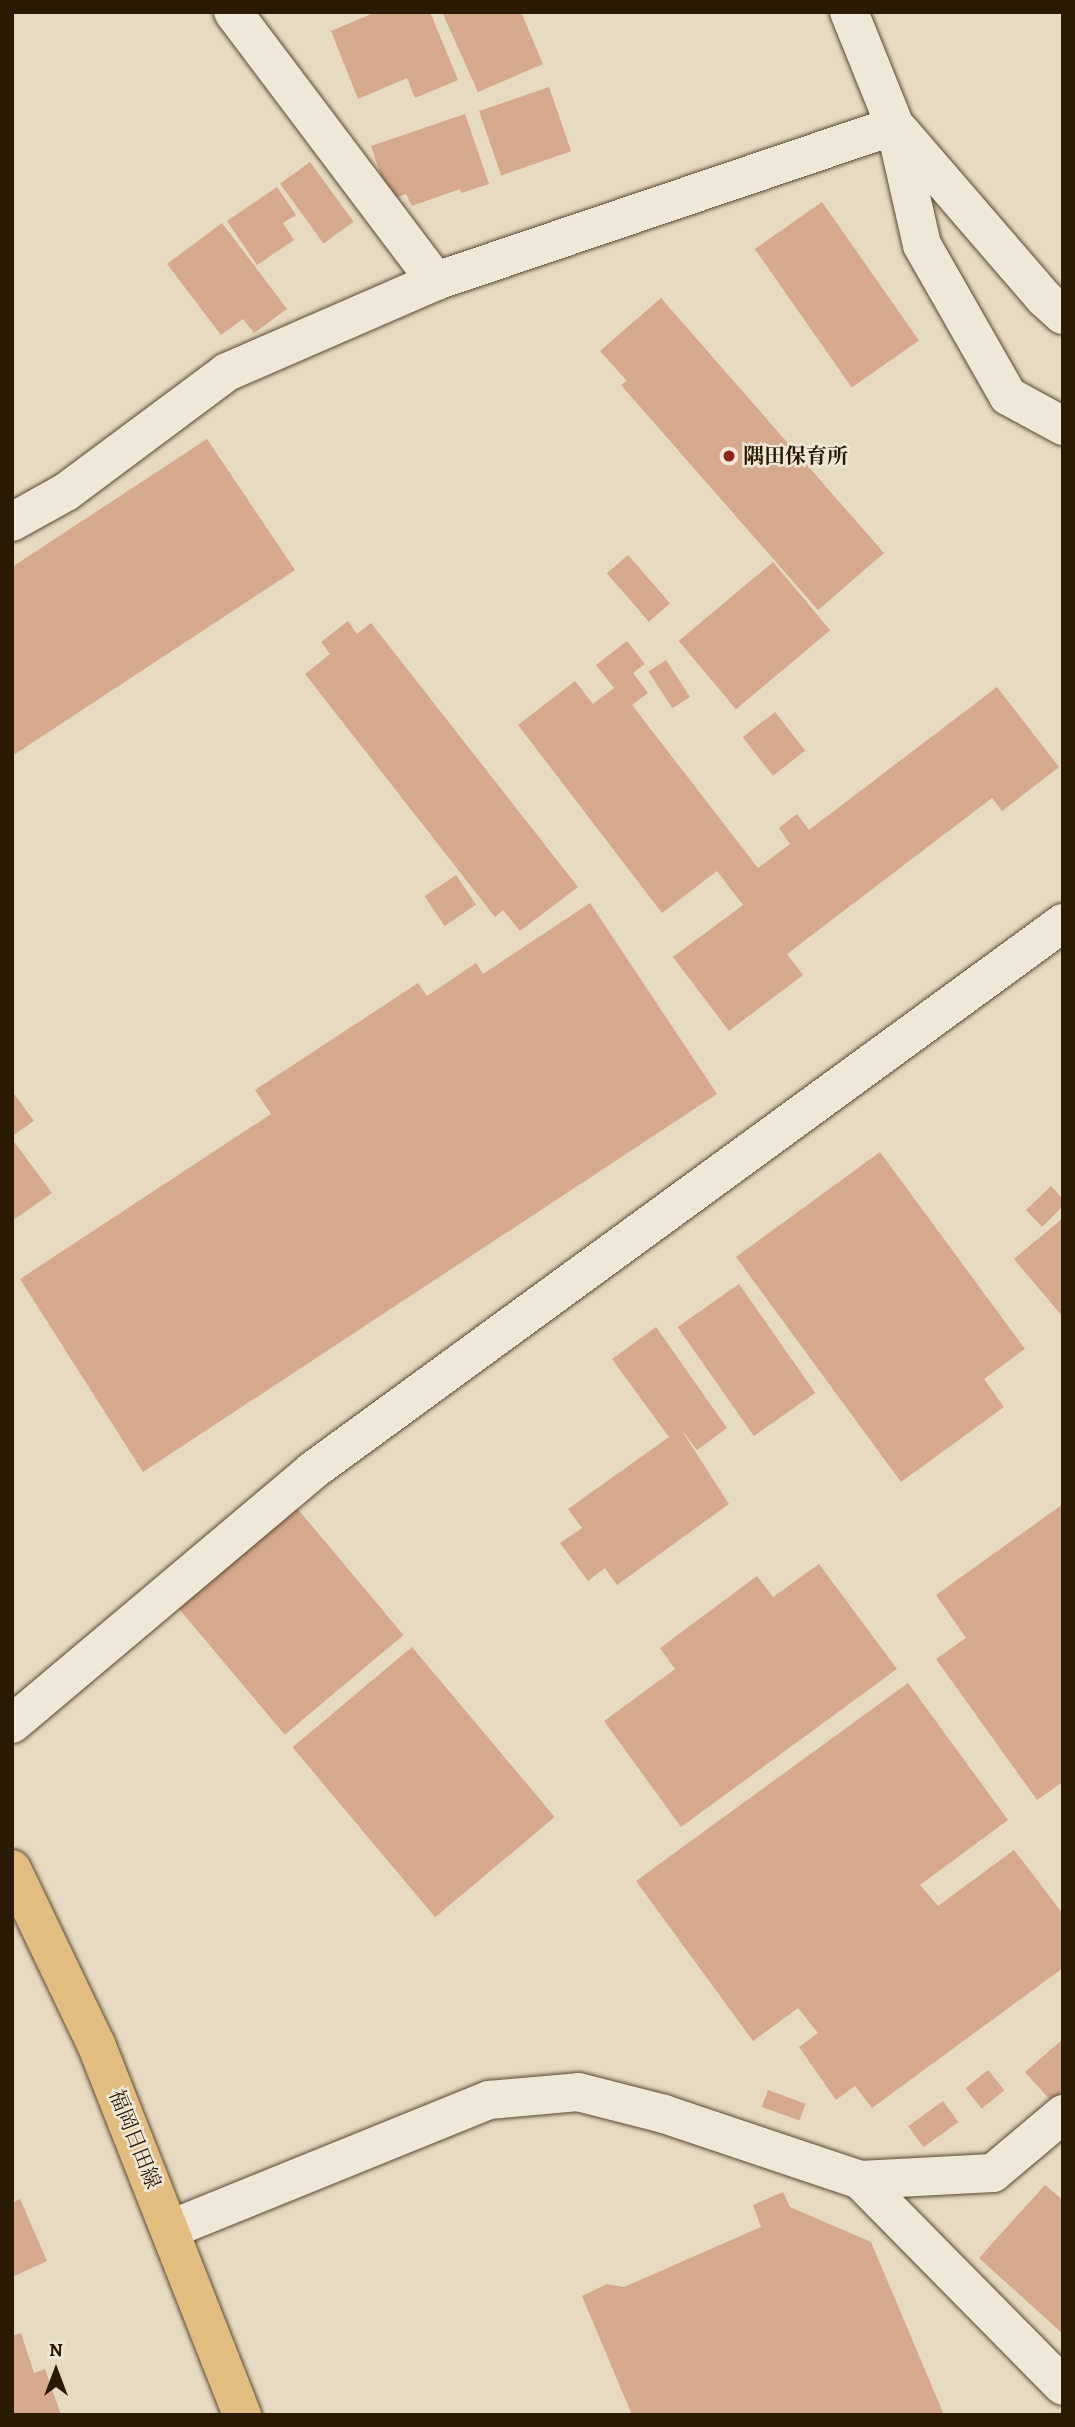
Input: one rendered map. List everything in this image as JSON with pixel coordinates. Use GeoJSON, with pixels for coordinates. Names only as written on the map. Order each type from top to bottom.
{"type":"FeatureCollection","features":[{"type":"Feature","properties":{"kind":"main road","name":"福岡日田線"},"geometry":{"type":"LineString","coordinates":[[12,1869],[96,2043],[242,2415]]}},
{"type":"Feature","properties":{"kind":"street"},"geometry":{"type":"LineString","coordinates":[[233,12],[436,281]]}},
{"type":"Feature","properties":{"kind":"street"},"geometry":{"type":"LineString","coordinates":[[849,12],[895,126],[922,245],[1008,396],[1063,426]]}},
{"type":"Feature","properties":{"kind":"street"},"geometry":{"type":"LineString","coordinates":[[12,522],[66,492],[227,372],[436,281],[895,126]]}},
{"type":"Feature","properties":{"kind":"street"},"geometry":{"type":"LineString","coordinates":[[895,126],[1057,312]]}},
{"type":"Feature","properties":{"kind":"street"},"geometry":{"type":"LineString","coordinates":[[12,1724],[312,1471],[1063,923]]}},
{"type":"Feature","properties":{"kind":"street"},"geometry":{"type":"LineString","coordinates":[[171,2229],[489,2101],[579,2092],[664,2115],[860,2180],[993,2173],[1063,2113]]}},
{"type":"Feature","properties":{"kind":"street"},"geometry":{"type":"LineString","coordinates":[[860,2180],[1063,2386]]}},
{"type":"Feature","properties":{"kind":"building"},"geometry":{"type":"Polygon","coordinates":[[[376,12],[430,12],[458,80],[415,98],[407,78],[358,99],[331,31],[376,12]]]}},
{"type":"Feature","properties":{"kind":"building"},"geometry":{"type":"Polygon","coordinates":[[[442,12],[521,12],[543,64],[478,92],[442,12]]]}},
{"type":"Feature","properties":{"kind":"building"},"geometry":{"type":"Polygon","coordinates":[[[549,87],[571,151],[501,175],[479,111],[549,87]]]}},
{"type":"Feature","properties":{"kind":"building"},"geometry":{"type":"Polygon","coordinates":[[[465,114],[489,184],[461,193],[460,189],[412,206],[406,194],[389,200],[371,146],[465,114]]]}},
{"type":"Feature","properties":{"kind":"building"},"geometry":{"type":"Polygon","coordinates":[[[310,162],[353,222],[324,244],[280,184],[310,162]]]}},
{"type":"Feature","properties":{"kind":"building"},"geometry":{"type":"Polygon","coordinates":[[[277,187],[296,215],[283,223],[294,240],[257,265],[227,221],[277,187]]]}},
{"type":"Feature","properties":{"kind":"building"},"geometry":{"type":"Polygon","coordinates":[[[822,202],[919,340],[852,387],[755,249],[822,202]]]}},
{"type":"Feature","properties":{"kind":"building"},"geometry":{"type":"Polygon","coordinates":[[[222,223],[287,309],[254,333],[243,319],[221,335],[167,264],[222,223]]]}},
{"type":"Feature","properties":{"kind":"building"},"geometry":{"type":"Polygon","coordinates":[[[661,298],[884,553],[818,610],[621,385],[627,381],[600,351],[661,298]]]}},
{"type":"Feature","properties":{"kind":"building"},"geometry":{"type":"Polygon","coordinates":[[[207,439],[295,570],[12,756],[12,567],[207,439]]]}},
{"type":"Feature","properties":{"kind":"building"},"geometry":{"type":"Polygon","coordinates":[[[628,555],[670,603],[649,622],[607,573],[628,555]]]}},
{"type":"Feature","properties":{"kind":"building"},"geometry":{"type":"Polygon","coordinates":[[[773,562],[830,630],[736,709],[679,641],[773,562]]]}},
{"type":"Feature","properties":{"kind":"building"},"geometry":{"type":"Polygon","coordinates":[[[348,621],[357,634],[371,623],[578,887],[520,931],[503,910],[495,917],[305,674],[330,654],[321,642],[348,621]]]}},
{"type":"Feature","properties":{"kind":"building"},"geometry":{"type":"Polygon","coordinates":[[[627,641],[645,664],[633,673],[648,693],[632,705],[758,868],[790,844],[779,828],[797,814],[809,830],[997,687],[1059,767],[1002,811],[992,798],[787,954],[803,975],[729,1031],[673,957],[743,905],[717,871],[662,913],[518,725],[575,681],[593,704],[614,688],[596,665],[627,641]]]}},
{"type":"Feature","properties":{"kind":"building"},"geometry":{"type":"Polygon","coordinates":[[[666,660],[690,697],[672,708],[648,671],[666,660]]]}},
{"type":"Feature","properties":{"kind":"building"},"geometry":{"type":"Polygon","coordinates":[[[775,712],[805,751],[773,776],[743,737],[775,712]]]}},
{"type":"Feature","properties":{"kind":"building"},"geometry":{"type":"Polygon","coordinates":[[[456,875],[476,905],[445,926],[424,896],[456,875]]]}},
{"type":"Feature","properties":{"kind":"building"},"geometry":{"type":"Polygon","coordinates":[[[590,903],[717,1094],[143,1472],[20,1279],[271,1114],[255,1090],[418,983],[427,996],[476,963],[483,974],[590,903]]]}},
{"type":"Feature","properties":{"kind":"building"},"geometry":{"type":"Polygon","coordinates":[[[12,1091],[34,1121],[12,1136],[12,1091]]]}},
{"type":"Feature","properties":{"kind":"building"},"geometry":{"type":"Polygon","coordinates":[[[12,1139],[52,1193],[12,1221],[12,1139]]]}},
{"type":"Feature","properties":{"kind":"building"},"geometry":{"type":"Polygon","coordinates":[[[880,1152],[1025,1349],[984,1379],[1004,1407],[901,1482],[736,1257],[880,1152]]]}},
{"type":"Feature","properties":{"kind":"building"},"geometry":{"type":"Polygon","coordinates":[[[1051,1186],[1063,1199],[1063,1206],[1042,1227],[1026,1210],[1051,1186]]]}},
{"type":"Feature","properties":{"kind":"building"},"geometry":{"type":"Polygon","coordinates":[[[1063,1218],[1063,1317],[1014,1259],[1063,1218]]]}},
{"type":"Feature","properties":{"kind":"building"},"geometry":{"type":"Polygon","coordinates":[[[739,1284],[815,1393],[754,1436],[678,1327],[739,1284]]]}},
{"type":"Feature","properties":{"kind":"building"},"geometry":{"type":"Polygon","coordinates":[[[656,1327],[727,1428],[697,1450],[680,1428],[729,1504],[617,1585],[605,1568],[588,1581],[560,1543],[582,1528],[568,1509],[669,1437],[612,1359],[656,1327]]]}},
{"type":"Feature","properties":{"kind":"building"},"geometry":{"type":"Polygon","coordinates":[[[291,1501],[403,1635],[285,1735],[172,1601],[291,1501]]]}},
{"type":"Feature","properties":{"kind":"building"},"geometry":{"type":"Polygon","coordinates":[[[1063,1504],[1063,1782],[1037,1800],[936,1659],[966,1638],[936,1595],[1063,1504]]]}},
{"type":"Feature","properties":{"kind":"building"},"geometry":{"type":"Polygon","coordinates":[[[819,1564],[897,1669],[681,1827],[604,1721],[675,1669],[660,1648],[757,1576],[773,1597],[819,1564]]]}},
{"type":"Feature","properties":{"kind":"building"},"geometry":{"type":"Polygon","coordinates":[[[412,1647],[555,1817],[435,1917],[292,1747],[412,1647]]]}},
{"type":"Feature","properties":{"kind":"building"},"geometry":{"type":"Polygon","coordinates":[[[908,1683],[1008,1820],[920,1885],[938,1906],[1014,1850],[1063,1914],[1063,1968],[872,2108],[855,2086],[836,2100],[799,2047],[818,2033],[798,2008],[753,2041],[636,1881],[908,1683]]]}},
{"type":"Feature","properties":{"kind":"building"},"geometry":{"type":"Polygon","coordinates":[[[1063,2039],[1063,2091],[1051,2101],[1025,2072],[1063,2039]]]}},
{"type":"Feature","properties":{"kind":"building"},"geometry":{"type":"Polygon","coordinates":[[[988,2070],[1004,2090],[982,2108],[965,2088],[988,2070]]]}},
{"type":"Feature","properties":{"kind":"building"},"geometry":{"type":"Polygon","coordinates":[[[768,2090],[806,2104],[799,2121],[762,2107],[768,2090]]]}},
{"type":"Feature","properties":{"kind":"building"},"geometry":{"type":"Polygon","coordinates":[[[943,2101],[958,2122],[923,2147],[908,2126],[943,2101]]]}},
{"type":"Feature","properties":{"kind":"building"},"geometry":{"type":"Polygon","coordinates":[[[1045,2185],[1063,2200],[1063,2334],[979,2258],[1045,2185]]]}},
{"type":"Feature","properties":{"kind":"building"},"geometry":{"type":"Polygon","coordinates":[[[783,2192],[790,2207],[871,2242],[944,2415],[632,2415],[582,2296],[607,2284],[624,2287],[761,2227],[753,2205],[783,2192]]]}},
{"type":"Feature","properties":{"kind":"building"},"geometry":{"type":"Polygon","coordinates":[[[20,2199],[47,2261],[12,2277],[12,2203],[20,2199]]]}},
{"type":"Feature","properties":{"kind":"building"},"geometry":{"type":"Polygon","coordinates":[[[21,2333],[34,2373],[45,2369],[61,2415],[12,2415],[12,2336],[21,2333]]]}},
{"type":"Feature","properties":{"kind":"place","name":"隅田保育所"},"geometry":{"type":"Point","coordinates":[729,456]}}]}
